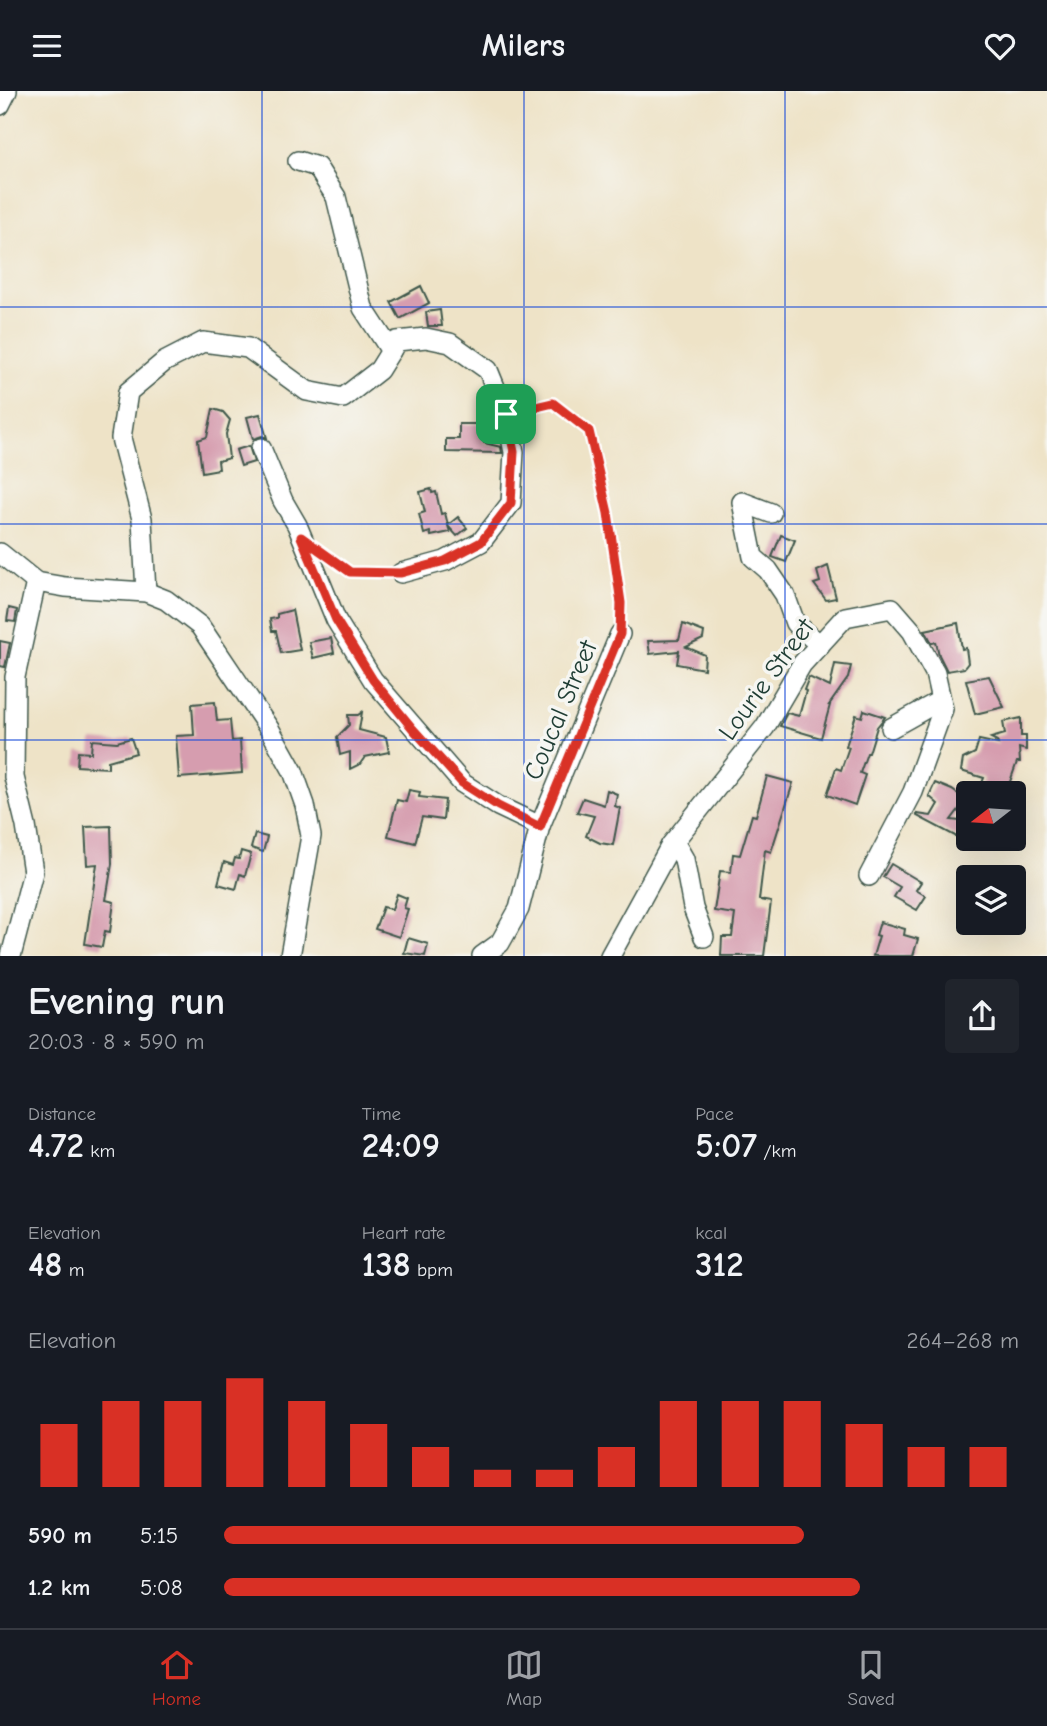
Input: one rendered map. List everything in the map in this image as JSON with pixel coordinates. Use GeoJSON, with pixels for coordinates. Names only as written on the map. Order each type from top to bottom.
{"type":"FeatureCollection","features":[{"type":"Feature","properties":{"kind":"street"},"geometry":{"type":"LineString","coordinates":[[0,105],[7,91]]}},
{"type":"Feature","properties":{"kind":"street"},"geometry":{"type":"LineString","coordinates":[[298,161],[317,167],[336,197],[363,308],[391,351]]}},
{"type":"Feature","properties":{"kind":"street"},"geometry":{"type":"LineString","coordinates":[[146,592],[142,519],[121,437],[128,392],[164,362],[203,342],[248,348],[307,391],[343,398],[379,370],[397,341],[426,338],[450,343],[488,370],[506,414],[514,452],[511,503],[481,542],[445,561],[401,573]]}},
{"type":"Feature","properties":{"kind":"street"},"geometry":{"type":"LineString","coordinates":[[261,448],[336,620],[373,680],[462,783],[498,806],[540,827]]}},
{"type":"Feature","properties":{"kind":"street"},"geometry":{"type":"LineString","coordinates":[[771,513],[742,502],[753,557],[768,570],[785,595],[795,623],[820,645]]}},
{"type":"Feature","properties":{"kind":"street"},"geometry":{"type":"LineString","coordinates":[[0,553],[36,582],[65,587],[146,592],[166,600],[200,625],[270,730],[293,771],[305,805],[311,837],[290,956]]}},
{"type":"Feature","properties":{"kind":"street"},"geometry":{"type":"LineString","coordinates":[[11,956],[33,872],[14,776],[8,680],[36,582]]}},
{"type":"Feature","properties":{"kind":"street","name":"Lourie Street"},"geometry":{"type":"LineString","coordinates":[[610,956],[671,845],[765,727],[802,664],[845,617],[891,608],[912,631],[935,673],[943,709],[913,792],[869,876]]}},
{"type":"Feature","properties":{"kind":"street","name":"Coucal Street"},"geometry":{"type":"LineString","coordinates":[[482,956],[500,943],[519,909],[540,827],[620,634]]}},
{"type":"Feature","properties":{"kind":"street"},"geometry":{"type":"LineString","coordinates":[[891,728],[941,700]]}},
{"type":"Feature","properties":{"kind":"street"},"geometry":{"type":"LineString","coordinates":[[671,845],[676,845],[684,859],[693,908],[704,937]]}},
{"type":"Feature","properties":{"kind":"path"},"geometry":{"type":"LineString","coordinates":[[506,414],[553,403],[589,431],[608,513],[621,603],[620,634]]}},
{"type":"Feature","properties":{"kind":"path"},"geometry":{"type":"LineString","coordinates":[[301,537],[350,572],[401,573]]}},
{"type":"Feature","properties":{"kind":"building"},"geometry":{"type":"Polygon","coordinates":[[[421,286],[429,303],[400,319],[391,302],[421,286]]]}},
{"type":"Feature","properties":{"kind":"building"},"geometry":{"type":"Polygon","coordinates":[[[440,310],[442,326],[428,326],[426,312],[440,310]]]}},
{"type":"Feature","properties":{"kind":"building"},"geometry":{"type":"Polygon","coordinates":[[[213,409],[223,412],[230,420],[226,434],[229,458],[218,461],[219,469],[202,472],[198,440],[207,437],[213,409]]]}},
{"type":"Feature","properties":{"kind":"building"},"geometry":{"type":"Polygon","coordinates":[[[260,414],[267,438],[262,436],[253,439],[247,417],[260,414]]]}},
{"type":"Feature","properties":{"kind":"building"},"geometry":{"type":"Polygon","coordinates":[[[459,424],[484,424],[484,443],[501,447],[502,453],[446,452],[446,439],[459,439],[459,424]]]}},
{"type":"Feature","properties":{"kind":"building"},"geometry":{"type":"Polygon","coordinates":[[[249,446],[254,462],[241,466],[236,450],[249,446]]]}},
{"type":"Feature","properties":{"kind":"building"},"geometry":{"type":"Polygon","coordinates":[[[431,489],[432,493],[436,492],[441,514],[445,513],[448,525],[458,517],[467,528],[457,536],[448,526],[450,532],[431,536],[430,532],[424,534],[419,514],[425,512],[420,492],[431,489]]]}},
{"type":"Feature","properties":{"kind":"building"},"geometry":{"type":"Polygon","coordinates":[[[781,535],[795,540],[786,562],[772,557],[781,535]]]}},
{"type":"Feature","properties":{"kind":"building"},"geometry":{"type":"Polygon","coordinates":[[[828,566],[836,598],[826,600],[814,584],[820,582],[817,571],[828,566]]]}},
{"type":"Feature","properties":{"kind":"building"},"geometry":{"type":"Polygon","coordinates":[[[9,608],[17,610],[15,622],[7,621],[9,608]]]}},
{"type":"Feature","properties":{"kind":"building"},"geometry":{"type":"Polygon","coordinates":[[[292,610],[300,650],[281,653],[270,619],[292,610]]]}},
{"type":"Feature","properties":{"kind":"building"},"geometry":{"type":"Polygon","coordinates":[[[958,623],[962,649],[966,648],[968,663],[964,668],[947,671],[936,642],[932,643],[925,630],[958,623]]]}},
{"type":"Feature","properties":{"kind":"building"},"geometry":{"type":"Polygon","coordinates":[[[683,624],[704,632],[703,639],[686,647],[705,655],[704,669],[677,664],[679,651],[650,654],[648,641],[679,640],[683,624]]]}},
{"type":"Feature","properties":{"kind":"building"},"geometry":{"type":"Polygon","coordinates":[[[331,638],[334,653],[313,658],[309,642],[331,638]]]}},
{"type":"Feature","properties":{"kind":"building"},"geometry":{"type":"Polygon","coordinates":[[[0,641],[10,643],[5,667],[0,666],[0,641]]]}},
{"type":"Feature","properties":{"kind":"building"},"geometry":{"type":"Polygon","coordinates":[[[835,664],[851,666],[848,678],[829,705],[821,738],[780,726],[787,713],[799,716],[809,677],[830,687],[835,664]]]}},
{"type":"Feature","properties":{"kind":"building"},"geometry":{"type":"Polygon","coordinates":[[[989,676],[1004,707],[975,714],[966,680],[989,676]]]}},
{"type":"Feature","properties":{"kind":"building"},"geometry":{"type":"Polygon","coordinates":[[[215,702],[217,721],[230,720],[232,741],[240,740],[242,773],[179,778],[176,736],[194,735],[192,704],[215,702]]]}},
{"type":"Feature","properties":{"kind":"building"},"geometry":{"type":"Polygon","coordinates":[[[864,710],[885,717],[877,727],[860,773],[865,775],[855,805],[827,795],[836,768],[841,770],[856,715],[862,717],[864,710]]]}},
{"type":"Feature","properties":{"kind":"building"},"geometry":{"type":"Polygon","coordinates":[[[362,712],[359,730],[386,737],[389,752],[365,757],[360,764],[350,769],[350,752],[340,755],[337,737],[349,725],[348,715],[362,712]]]}},
{"type":"Feature","properties":{"kind":"building"},"geometry":{"type":"Polygon","coordinates":[[[1021,718],[1021,736],[1026,736],[1026,750],[1019,748],[1020,762],[1017,762],[1010,781],[983,781],[984,778],[961,771],[963,759],[975,753],[979,740],[998,744],[991,738],[1005,734],[1003,722],[1021,718]]]}},
{"type":"Feature","properties":{"kind":"building"},"geometry":{"type":"Polygon","coordinates":[[[131,738],[136,753],[108,761],[108,768],[77,766],[78,752],[91,753],[92,740],[117,742],[131,738]]]}},
{"type":"Feature","properties":{"kind":"building"},"geometry":{"type":"Polygon","coordinates":[[[767,776],[793,783],[771,852],[765,850],[759,900],[771,902],[764,956],[721,956],[722,937],[732,937],[735,914],[714,911],[720,871],[731,872],[733,854],[740,855],[752,815],[756,816],[767,776]]]}},
{"type":"Feature","properties":{"kind":"building"},"geometry":{"type":"Polygon","coordinates":[[[935,783],[956,793],[956,813],[951,820],[956,821],[956,836],[917,816],[931,816],[938,804],[929,796],[935,783]]]}},
{"type":"Feature","properties":{"kind":"building"},"geometry":{"type":"Polygon","coordinates":[[[409,790],[420,792],[419,797],[445,800],[443,820],[422,817],[415,843],[388,836],[397,800],[406,802],[409,790]]]}},
{"type":"Feature","properties":{"kind":"building"},"geometry":{"type":"Polygon","coordinates":[[[607,790],[617,794],[615,806],[620,808],[613,845],[600,843],[586,836],[594,816],[577,812],[583,798],[604,805],[607,790]]]}},
{"type":"Feature","properties":{"kind":"building"},"geometry":{"type":"Polygon","coordinates":[[[111,826],[112,864],[106,900],[114,902],[110,932],[105,931],[102,947],[85,944],[97,864],[87,865],[85,827],[111,826]]]}},
{"type":"Feature","properties":{"kind":"building"},"geometry":{"type":"Polygon","coordinates":[[[255,834],[267,837],[263,852],[251,848],[255,834]]]}},
{"type":"Feature","properties":{"kind":"building"},"geometry":{"type":"Polygon","coordinates":[[[241,851],[251,854],[245,876],[240,874],[236,889],[218,884],[224,862],[233,865],[235,858],[239,859],[241,851]]]}},
{"type":"Feature","properties":{"kind":"building"},"geometry":{"type":"Polygon","coordinates":[[[891,864],[921,882],[916,890],[926,896],[917,910],[894,897],[900,887],[883,877],[891,864]]]}},
{"type":"Feature","properties":{"kind":"building"},"geometry":{"type":"Polygon","coordinates":[[[397,894],[407,898],[404,908],[408,909],[399,937],[375,929],[383,907],[392,909],[397,894]]]}},
{"type":"Feature","properties":{"kind":"building"},"geometry":{"type":"Polygon","coordinates":[[[880,922],[905,929],[904,935],[918,939],[913,956],[873,956],[880,922]]]}},
{"type":"Feature","properties":{"kind":"building"},"geometry":{"type":"Polygon","coordinates":[[[408,938],[428,944],[425,956],[404,953],[408,938]]]}},
{"type":"Feature","properties":{"kind":"route"},"geometry":{"type":"LineString","coordinates":[[553,403],[589,431],[608,513],[621,603],[620,634],[540,827],[498,806],[462,783],[413,729],[373,680],[336,620],[301,537],[350,572],[401,573],[445,561],[481,542],[511,503],[514,452],[506,414],[553,403]]}}]}
